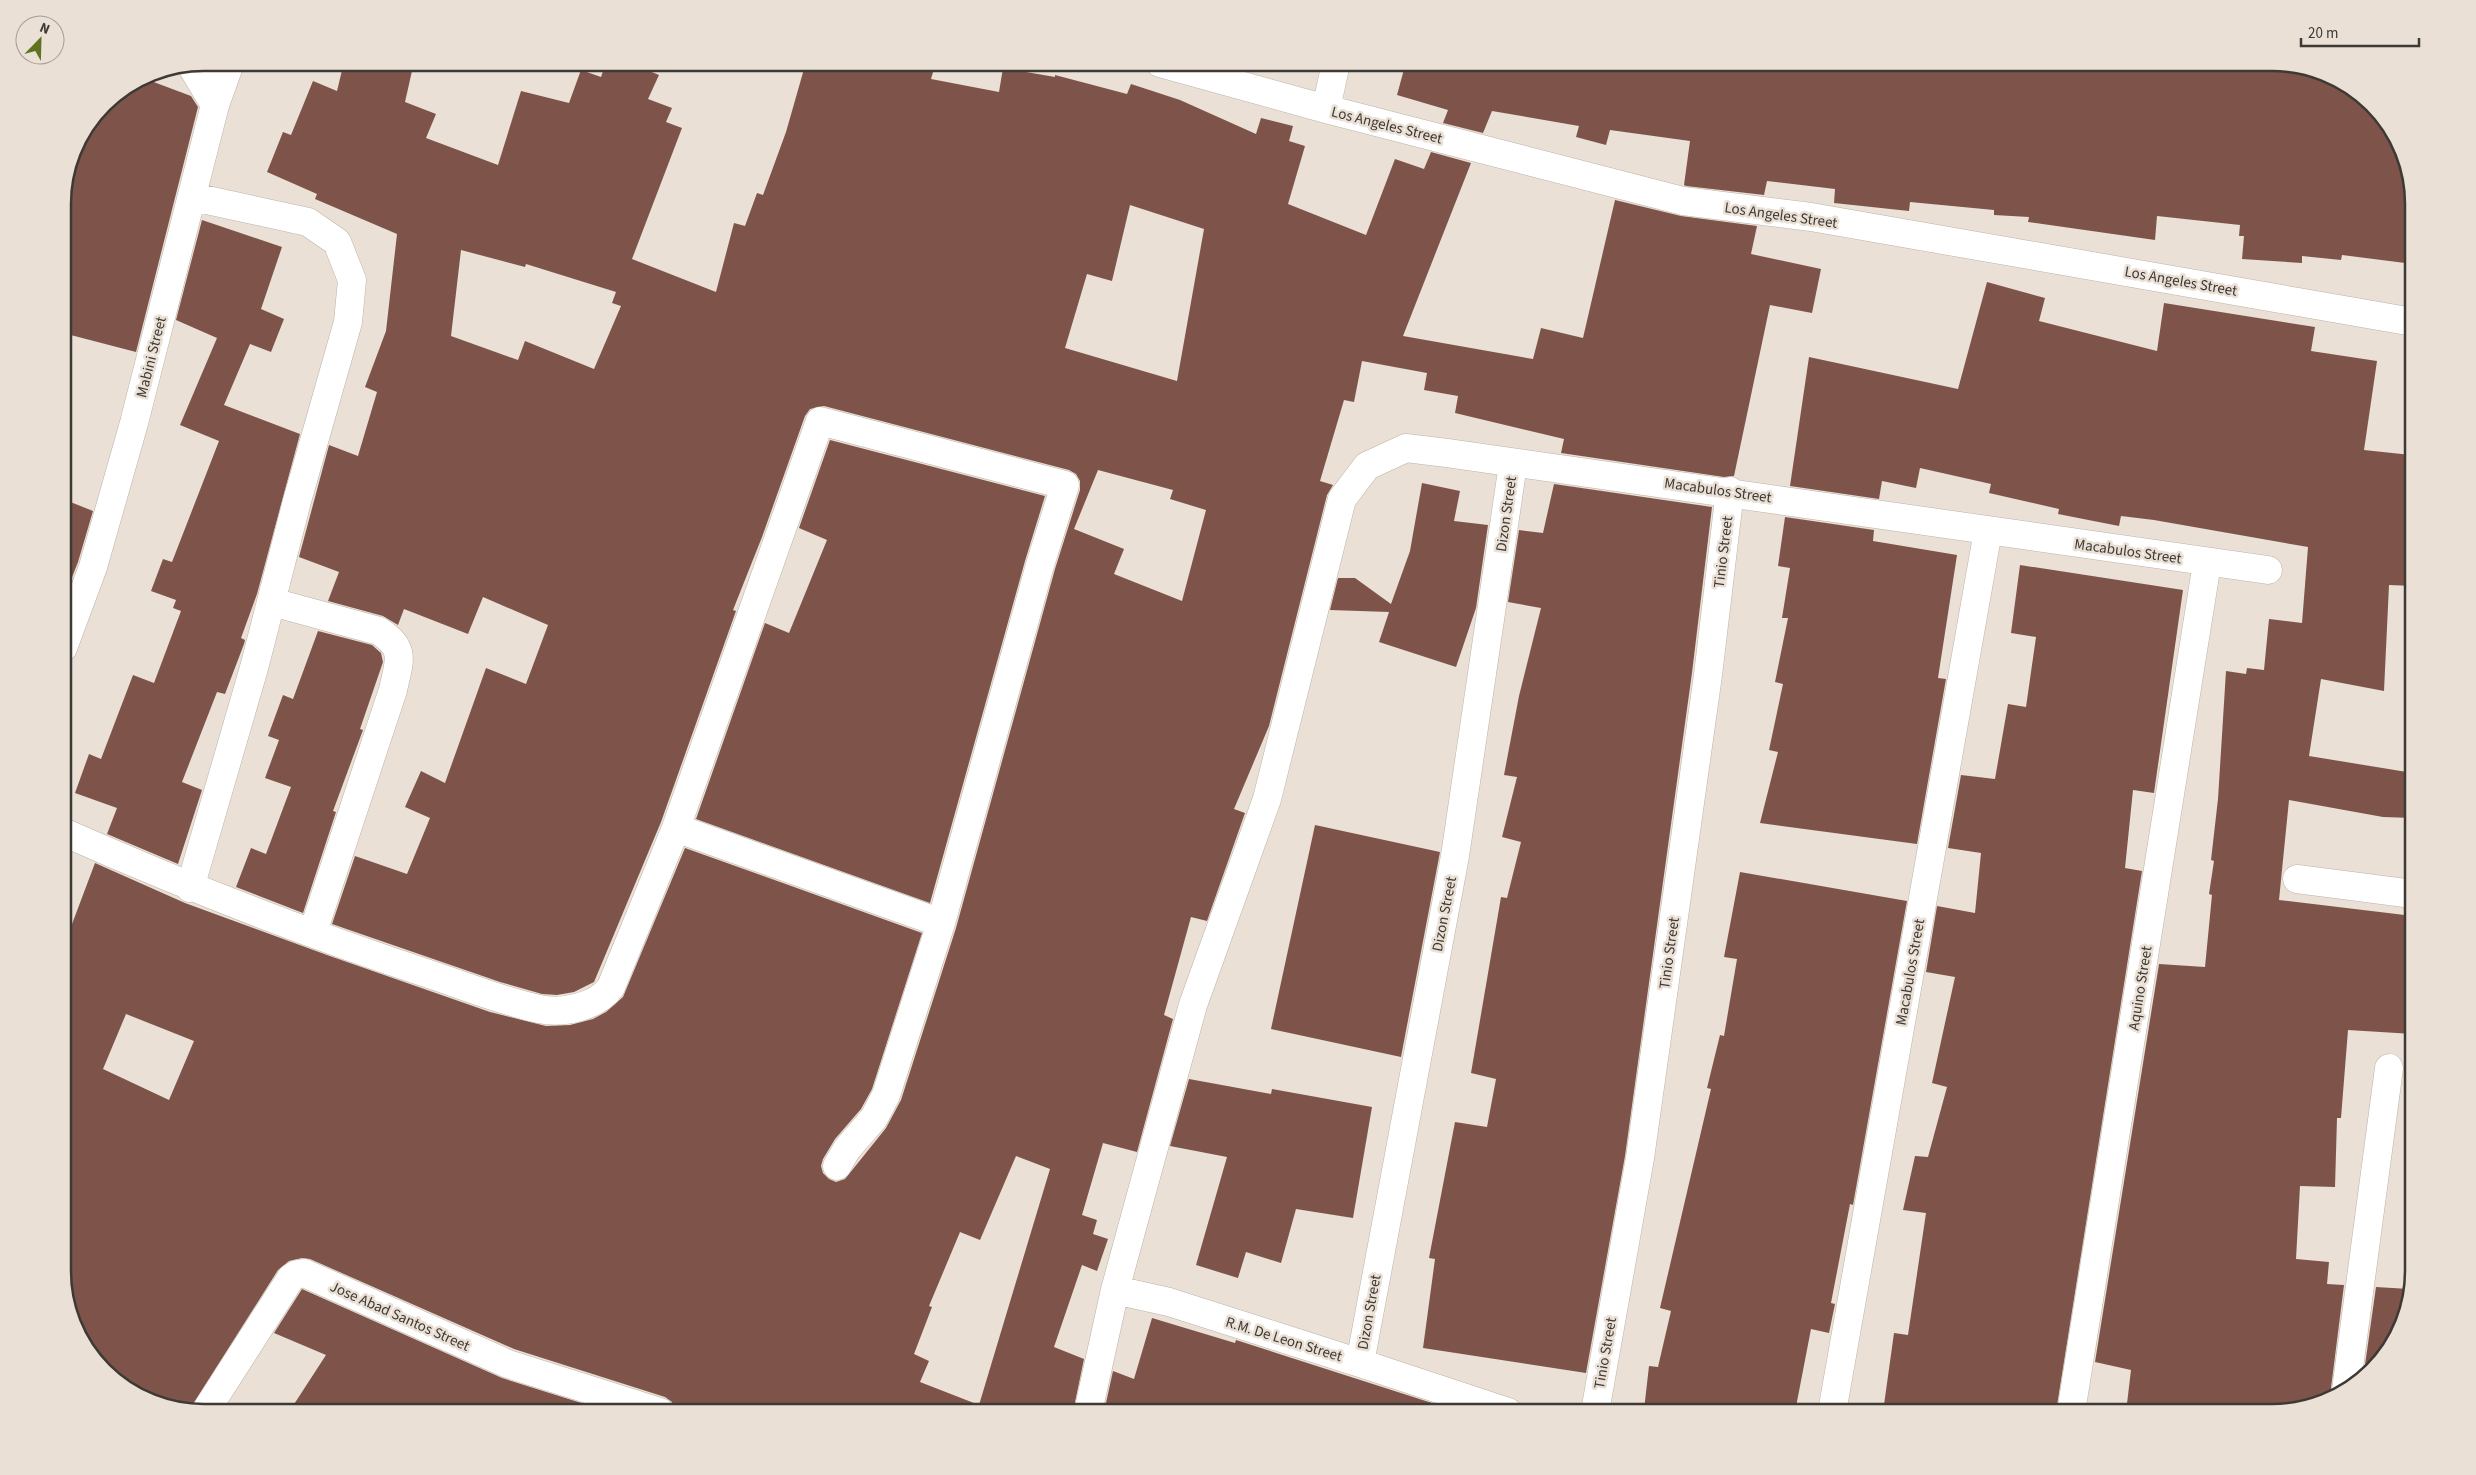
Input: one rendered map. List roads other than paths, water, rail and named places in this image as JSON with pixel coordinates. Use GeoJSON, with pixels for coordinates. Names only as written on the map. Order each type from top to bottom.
{"type":"FeatureCollection","features":[{"type":"Feature","properties":{"kind":"street","name":"Mabini Street"},"geometry":{"type":"LineString","coordinates":[[72,623],[96,558],[134,423],[215,105],[227,71]]}},
{"type":"Feature","properties":{"kind":"street","name":"Los Angeles Street"},"geometry":{"type":"LineString","coordinates":[[1192,71],[1326,109],[1683,201],[1811,217],[2404,320]]}},
{"type":"Feature","properties":{"kind":"street"},"geometry":{"type":"LineString","coordinates":[[1326,109],[1334,71]]}},
{"type":"Feature","properties":{"kind":"street"},"geometry":{"type":"LineString","coordinates":[[195,72],[215,105]]}},
{"type":"Feature","properties":{"kind":"street"},"geometry":{"type":"LineString","coordinates":[[190,888],[272,602],[297,500],[348,322],[352,280],[337,242],[308,222],[193,197]]}},
{"type":"Feature","properties":{"kind":"street"},"geometry":{"type":"LineString","coordinates":[[72,836],[190,888],[385,959],[539,1009],[554,1010],[592,1003],[605,996],[611,987],[676,828],[820,420],[1065,485],[1040,565],[941,923],[886,1095],[874,1118],[847,1149],[837,1166]]}},
{"type":"Feature","properties":{"kind":"street","name":"Macabulos Street"},"geometry":{"type":"LineString","coordinates":[[1090,1404],[1115,1290],[1194,1005],[1267,799],[1342,499],[1367,466],[1406,448],[1730,492],[1988,531],[2268,570]]}},
{"type":"Feature","properties":{"kind":"street","name":"Dizon Street"},"geometry":{"type":"LineString","coordinates":[[1360,1362],[1455,856],[1513,464]]}},
{"type":"Feature","properties":{"kind":"street","name":"Tinio Street"},"geometry":{"type":"LineString","coordinates":[[1595,1404],[1640,1158],[1708,675],[1730,492]]}},
{"type":"Feature","properties":{"kind":"street","name":"Macabulos Street"},"geometry":{"type":"LineString","coordinates":[[1833,1404],[1988,531]]}},
{"type":"Feature","properties":{"kind":"street","name":"Aquino Street"},"geometry":{"type":"LineString","coordinates":[[2072,1404],[2207,562]]}},
{"type":"Feature","properties":{"kind":"street"},"geometry":{"type":"LineString","coordinates":[[272,602],[379,631],[392,640],[400,655],[393,690],[312,932]]}},
{"type":"Feature","properties":{"kind":"street"},"geometry":{"type":"LineString","coordinates":[[676,828],[941,923]]}},
{"type":"Feature","properties":{"kind":"street"},"geometry":{"type":"LineString","coordinates":[[2297,879],[2405,893]]}},
{"type":"Feature","properties":{"kind":"street"},"geometry":{"type":"LineString","coordinates":[[2347,1380],[2389,1068]]}},
{"type":"Feature","properties":{"kind":"street","name":"Jose Abad Santos Street"},"geometry":{"type":"LineString","coordinates":[[210,1404],[291,1278],[296,1274],[304,1273],[508,1364],[635,1404]]}},
{"type":"Feature","properties":{"kind":"street","name":"R.M. De Leon Street"},"geometry":{"type":"LineString","coordinates":[[1115,1290],[1169,1302],[1360,1362],[1484,1404]]}}]}
